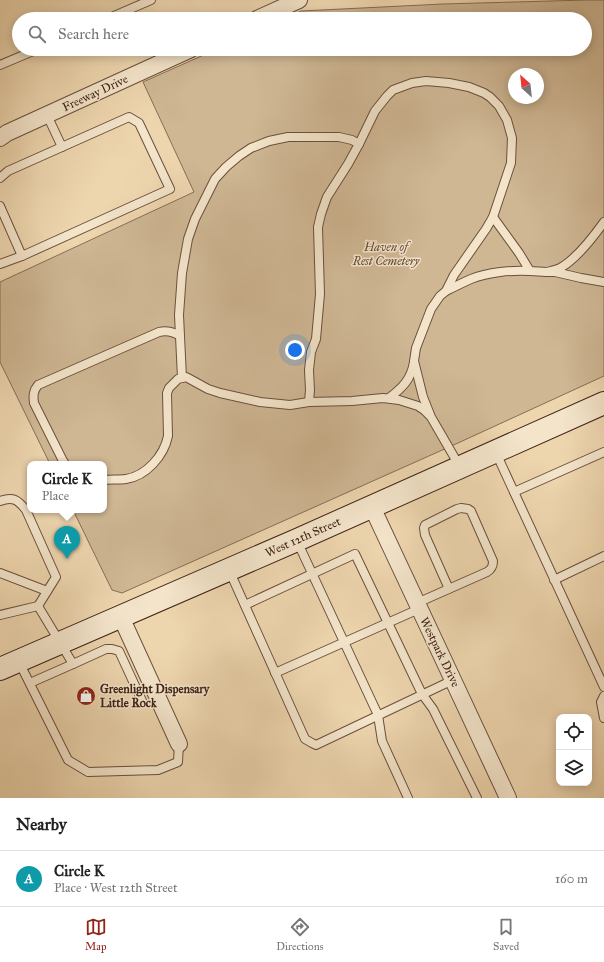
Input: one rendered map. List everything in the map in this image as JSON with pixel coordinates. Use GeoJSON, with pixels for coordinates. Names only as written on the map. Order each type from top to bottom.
{"type":"FeatureCollection","features":[{"type":"Feature","properties":{"kind":"main road","name":"West 12th Street"},"geometry":{"type":"LineString","coordinates":[[6,666],[461,468],[604,403]]}},
{"type":"Feature","properties":{"kind":"street"},"geometry":{"type":"LineString","coordinates":[[272,12],[299,0]]}},
{"type":"Feature","properties":{"kind":"street","name":"Freeway Drive"},"geometry":{"type":"LineString","coordinates":[[0,138],[7,133],[176,56]]}},
{"type":"Feature","properties":{"kind":"street","name":"Westpark Drive"},"geometry":{"type":"LineString","coordinates":[[372,507],[508,798]]}},
{"type":"Feature","properties":{"kind":"street"},"geometry":{"type":"LineString","coordinates":[[121,617],[179,744]]}},
{"type":"Feature","properties":{"kind":"lane"},"geometry":{"type":"LineString","coordinates":[[123,12],[151,0]]}},
{"type":"Feature","properties":{"kind":"lane"},"geometry":{"type":"LineString","coordinates":[[0,65],[21,56]]}},
{"type":"Feature","properties":{"kind":"lane"},"geometry":{"type":"LineString","coordinates":[[309,402],[310,390],[308,370],[311,352],[316,340],[320,294],[318,227],[321,214],[327,197],[348,164],[375,111],[393,90],[412,83],[450,83],[469,87],[484,93],[499,106],[507,120],[512,138],[511,163],[493,217],[454,274],[446,292]]}},
{"type":"Feature","properties":{"kind":"lane"},"geometry":{"type":"LineString","coordinates":[[48,115],[62,147]]}},
{"type":"Feature","properties":{"kind":"lane"},"geometry":{"type":"LineString","coordinates":[[0,178],[8,171],[129,117],[139,123],[170,189],[22,256],[0,264]]}},
{"type":"Feature","properties":{"kind":"lane"},"geometry":{"type":"LineString","coordinates":[[182,378],[179,315],[182,273],[188,239],[195,219],[215,179],[226,167],[251,148],[288,136],[339,137],[352,140],[359,144]]}},
{"type":"Feature","properties":{"kind":"lane"},"geometry":{"type":"LineString","coordinates":[[0,206],[22,256]]}},
{"type":"Feature","properties":{"kind":"lane"},"geometry":{"type":"LineString","coordinates":[[493,217],[530,271]]}},
{"type":"Feature","properties":{"kind":"lane"},"geometry":{"type":"LineString","coordinates":[[547,272],[559,269],[570,262],[604,222]]}},
{"type":"Feature","properties":{"kind":"lane"},"geometry":{"type":"LineString","coordinates":[[389,398],[409,379],[413,369],[416,348],[431,309],[440,296],[446,292],[472,278],[499,272],[555,272],[604,282]]}},
{"type":"Feature","properties":{"kind":"lane"},"geometry":{"type":"LineString","coordinates":[[63,461],[34,403],[33,396],[38,385],[159,332],[171,331],[179,335]]}},
{"type":"Feature","properties":{"kind":"lane"},"geometry":{"type":"LineString","coordinates":[[414,361],[423,397],[431,417],[461,468]]}},
{"type":"Feature","properties":{"kind":"lane"},"geometry":{"type":"LineString","coordinates":[[107,480],[126,479],[135,476],[151,466],[162,454],[168,436],[167,393],[169,388],[178,380],[186,377],[208,389],[260,402],[290,405],[309,402],[389,398],[418,406],[431,417]]}},
{"type":"Feature","properties":{"kind":"lane"},"geometry":{"type":"LineString","coordinates":[[496,452],[604,688]]}},
{"type":"Feature","properties":{"kind":"lane"},"geometry":{"type":"LineString","coordinates":[[514,492],[604,452]]}},
{"type":"Feature","properties":{"kind":"lane"},"geometry":{"type":"LineString","coordinates":[[0,501],[13,499],[20,502],[27,512]]}},
{"type":"Feature","properties":{"kind":"lane"},"geometry":{"type":"LineString","coordinates":[[275,673],[388,623],[449,589],[491,570],[493,561],[468,508],[457,509],[427,523],[424,528],[425,535],[449,589]]}},
{"type":"Feature","properties":{"kind":"lane"},"geometry":{"type":"LineString","coordinates":[[0,614],[38,606],[56,577],[27,513]]}},
{"type":"Feature","properties":{"kind":"lane"},"geometry":{"type":"LineString","coordinates":[[297,540],[378,715],[382,741],[408,798]]}},
{"type":"Feature","properties":{"kind":"lane"},"geometry":{"type":"LineString","coordinates":[[245,605],[356,554],[422,694],[433,709],[477,798]]}},
{"type":"Feature","properties":{"kind":"lane"},"geometry":{"type":"LineString","coordinates":[[554,580],[604,556]]}},
{"type":"Feature","properties":{"kind":"lane"},"geometry":{"type":"LineString","coordinates":[[229,570],[305,739],[316,745],[454,680]]}},
{"type":"Feature","properties":{"kind":"lane"},"geometry":{"type":"LineString","coordinates":[[0,573],[47,591]]}},
{"type":"Feature","properties":{"kind":"lane"},"geometry":{"type":"LineString","coordinates":[[38,606],[73,664]]}},
{"type":"Feature","properties":{"kind":"lane"},"geometry":{"type":"LineString","coordinates":[[30,684],[106,649],[112,649],[119,651],[143,703]]}},
{"type":"Feature","properties":{"kind":"lane"},"geometry":{"type":"LineString","coordinates":[[6,666],[30,684],[68,760],[88,772],[158,770],[178,762],[179,744]]}},
{"type":"Feature","properties":{"kind":"lane"},"geometry":{"type":"LineString","coordinates":[[604,696],[601,702],[604,718]]}},
{"type":"Feature","properties":{"kind":"green space","name":"Haven of Rest Cemetery"},"geometry":{"type":"Polygon","coordinates":[[[604,0],[604,376],[122,593],[112,590],[74,513],[107,513],[107,461],[49,461],[0,362],[0,282],[194,192],[143,82],[201,56],[592,56],[592,12],[299,12],[443,4],[604,0]]]}},
{"type":"Feature","properties":{"kind":"place","name":"Circle K"},"geometry":{"type":"Point","coordinates":[67,559]}},
{"type":"Feature","properties":{"kind":"place","name":"Greenlight Dispensary Little Rock"},"geometry":{"type":"Point","coordinates":[86,696]}}]}
